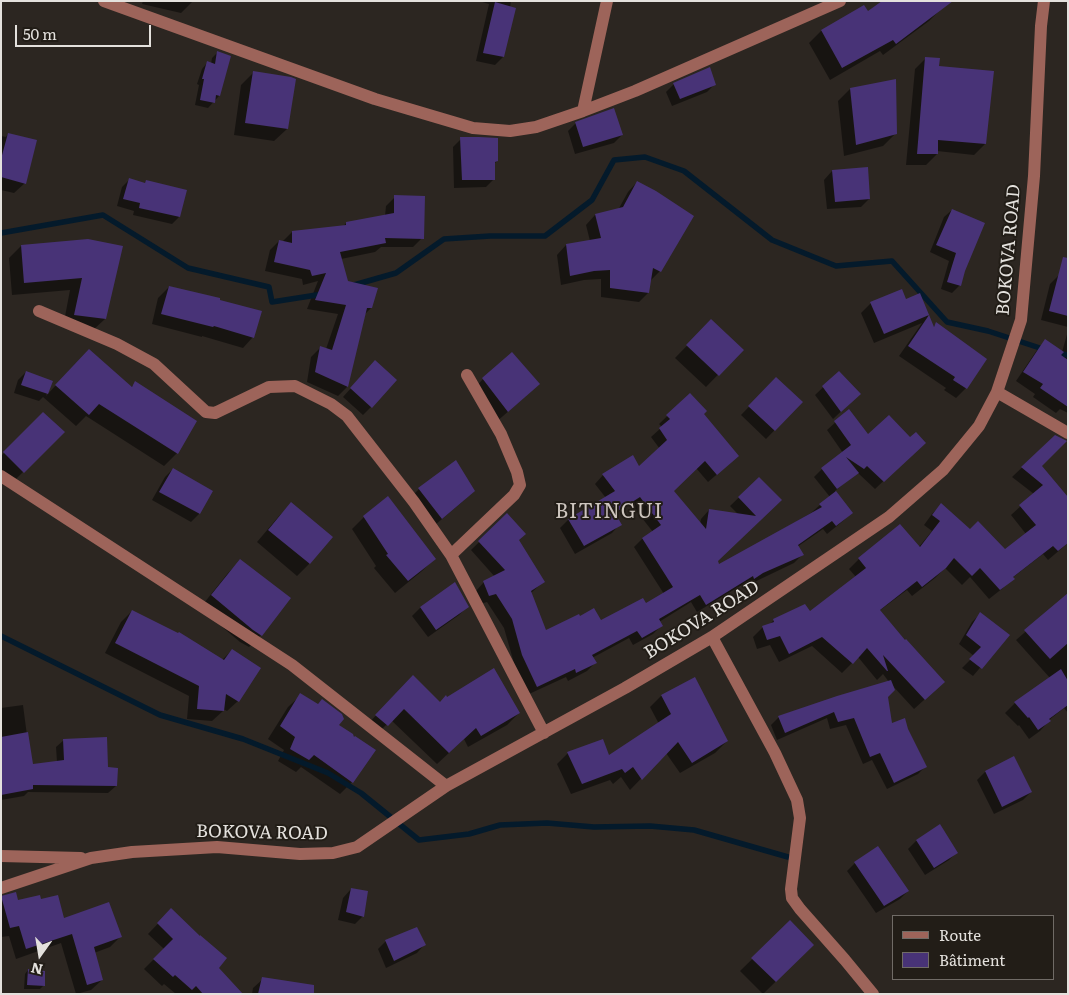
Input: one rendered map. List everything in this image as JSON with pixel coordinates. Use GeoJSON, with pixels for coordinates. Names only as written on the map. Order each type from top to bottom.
{"type":"FeatureCollection","features":[{"type":"Feature","properties":{"kind":"street"},"geometry":{"type":"LineString","coordinates":[[104,1],[375,99],[474,128],[510,131],[536,127],[635,91],[840,1]]}},
{"type":"Feature","properties":{"kind":"street"},"geometry":{"type":"LineString","coordinates":[[583,111],[608,1]]}},
{"type":"Feature","properties":{"kind":"street","name":"BOKOVA ROAD"},"geometry":{"type":"LineString","coordinates":[[1,888],[91,858],[132,852],[217,847],[300,854],[334,853],[357,847],[446,786],[625,688],[712,637],[889,517],[943,470],[979,426],[997,392],[1021,320],[1034,176],[1041,26],[1044,1]]}},
{"type":"Feature","properties":{"kind":"street"},"geometry":{"type":"LineString","coordinates":[[39,312],[117,344],[154,364],[206,412],[215,413],[268,388],[295,386],[331,404],[347,416],[414,502],[451,555],[544,733]]}},
{"type":"Feature","properties":{"kind":"street"},"geometry":{"type":"LineString","coordinates":[[451,555],[514,496],[520,485],[517,472],[501,434],[467,375]]}},
{"type":"Feature","properties":{"kind":"street"},"geometry":{"type":"LineString","coordinates":[[997,392],[1068,434]]}},
{"type":"Feature","properties":{"kind":"street"},"geometry":{"type":"LineString","coordinates":[[1,476],[292,665],[446,786]]}},
{"type":"Feature","properties":{"kind":"street"},"geometry":{"type":"LineString","coordinates":[[712,637],[775,753],[798,800],[800,818],[791,889],[792,898],[873,994]]}},
{"type":"Feature","properties":{"kind":"street"},"geometry":{"type":"LineString","coordinates":[[1,856],[91,858]]}},
{"type":"Feature","properties":{"kind":"building"},"geometry":{"type":"Polygon","coordinates":[[[882,1],[953,1],[896,44],[893,40],[842,68],[821,30],[864,5],[868,11],[882,1]]]}},
{"type":"Feature","properties":{"kind":"building"},"geometry":{"type":"Polygon","coordinates":[[[495,2],[516,8],[504,57],[483,53],[495,2]]]}},
{"type":"Feature","properties":{"kind":"building"},"geometry":{"type":"Polygon","coordinates":[[[217,51],[231,56],[220,96],[216,95],[215,103],[200,100],[204,79],[202,79],[207,61],[215,64],[217,51]]]}},
{"type":"Feature","properties":{"kind":"building"},"geometry":{"type":"Polygon","coordinates":[[[925,57],[940,58],[939,66],[994,71],[986,144],[938,140],[938,154],[917,154],[925,57]]]}},
{"type":"Feature","properties":{"kind":"building"},"geometry":{"type":"Polygon","coordinates":[[[710,67],[716,85],[680,99],[673,83],[710,67]]]}},
{"type":"Feature","properties":{"kind":"building"},"geometry":{"type":"Polygon","coordinates":[[[253,71],[296,79],[288,129],[245,123],[253,71]]]}},
{"type":"Feature","properties":{"kind":"building"},"geometry":{"type":"Polygon","coordinates":[[[896,79],[897,134],[856,145],[850,88],[896,79]]]}},
{"type":"Feature","properties":{"kind":"building"},"geometry":{"type":"Polygon","coordinates":[[[614,108],[623,135],[583,147],[575,122],[614,108]]]}},
{"type":"Feature","properties":{"kind":"building"},"geometry":{"type":"Polygon","coordinates":[[[8,133],[37,140],[26,184],[1,177],[1,159],[8,133]]]}},
{"type":"Feature","properties":{"kind":"building"},"geometry":{"type":"Polygon","coordinates":[[[460,137],[498,138],[498,161],[495,162],[495,180],[462,180],[460,137]]]}},
{"type":"Feature","properties":{"kind":"building"},"geometry":{"type":"Polygon","coordinates":[[[868,167],[870,199],[835,202],[832,170],[868,167]]]}},
{"type":"Feature","properties":{"kind":"building"},"geometry":{"type":"Polygon","coordinates":[[[129,178],[145,183],[146,180],[187,190],[180,217],[139,208],[140,203],[123,199],[129,178]]]}},
{"type":"Feature","properties":{"kind":"building"},"geometry":{"type":"Polygon","coordinates":[[[637,181],[694,216],[661,272],[653,268],[649,293],[610,288],[610,270],[570,276],[566,244],[601,238],[595,214],[623,207],[637,181]]]}},
{"type":"Feature","properties":{"kind":"building"},"geometry":{"type":"Polygon","coordinates":[[[394,195],[425,196],[424,239],[385,238],[386,243],[340,252],[348,281],[378,288],[372,308],[367,308],[348,387],[315,372],[320,346],[332,350],[346,305],[315,300],[326,273],[312,276],[310,270],[274,262],[279,240],[292,243],[292,231],[346,225],[346,222],[394,213],[394,195]]]}},
{"type":"Feature","properties":{"kind":"building"},"geometry":{"type":"Polygon","coordinates":[[[952,209],[985,223],[965,271],[961,286],[947,282],[956,253],[936,245],[952,209]]]}},
{"type":"Feature","properties":{"kind":"building"},"geometry":{"type":"Polygon","coordinates":[[[88,239],[123,246],[106,319],[74,315],[82,278],[24,283],[21,245],[88,239]]]}},
{"type":"Feature","properties":{"kind":"building"},"geometry":{"type":"Polygon","coordinates":[[[1063,257],[1068,258],[1068,316],[1049,311],[1063,257]]]}},
{"type":"Feature","properties":{"kind":"building"},"geometry":{"type":"Polygon","coordinates":[[[169,286],[220,298],[220,300],[262,311],[254,338],[214,326],[161,314],[169,286]]]}},
{"type":"Feature","properties":{"kind":"building"},"geometry":{"type":"Polygon","coordinates":[[[902,289],[906,299],[920,293],[934,327],[936,322],[987,359],[967,389],[953,380],[955,377],[908,346],[929,315],[884,334],[870,302],[902,289]]]}},
{"type":"Feature","properties":{"kind":"building"},"geometry":{"type":"Polygon","coordinates":[[[711,319],[744,350],[719,376],[686,345],[711,319]]]}},
{"type":"Feature","properties":{"kind":"building"},"geometry":{"type":"Polygon","coordinates":[[[1045,339],[1064,352],[1061,355],[1068,360],[1068,407],[1040,388],[1043,384],[1023,372],[1045,339]]]}},
{"type":"Feature","properties":{"kind":"building"},"geometry":{"type":"Polygon","coordinates":[[[89,349],[132,387],[135,381],[197,421],[178,454],[99,404],[89,415],[55,385],[89,349]]]}},
{"type":"Feature","properties":{"kind":"building"},"geometry":{"type":"Polygon","coordinates":[[[512,352],[540,384],[508,412],[482,378],[512,352]]]}},
{"type":"Feature","properties":{"kind":"building"},"geometry":{"type":"Polygon","coordinates":[[[375,360],[397,380],[372,408],[350,388],[375,360]]]}},
{"type":"Feature","properties":{"kind":"building"},"geometry":{"type":"Polygon","coordinates":[[[26,371],[53,381],[48,394],[21,385],[26,371]]]}},
{"type":"Feature","properties":{"kind":"building"},"geometry":{"type":"Polygon","coordinates":[[[839,371],[861,394],[841,412],[822,386],[839,371]]]}},
{"type":"Feature","properties":{"kind":"building"},"geometry":{"type":"Polygon","coordinates":[[[776,377],[803,402],[775,431],[748,406],[776,377]]]}},
{"type":"Feature","properties":{"kind":"building"},"geometry":{"type":"Polygon","coordinates":[[[690,393],[707,411],[704,414],[739,456],[717,475],[705,461],[674,491],[706,529],[709,509],[756,516],[738,497],[759,477],[782,500],[718,561],[719,564],[822,507],[819,504],[836,491],[853,513],[836,526],[832,521],[798,545],[804,555],[763,573],[754,579],[753,576],[706,605],[700,595],[659,619],[663,626],[642,638],[637,631],[592,655],[597,663],[576,673],[575,669],[537,687],[522,655],[512,619],[496,594],[489,596],[483,581],[505,570],[478,541],[507,513],[526,534],[519,540],[545,582],[531,591],[546,630],[594,608],[601,620],[643,598],[646,603],[673,587],[642,538],[661,525],[640,497],[615,513],[622,525],[584,546],[568,519],[615,491],[602,474],[633,455],[639,466],[667,440],[659,428],[670,419],[666,415],[690,393]]]}},
{"type":"Feature","properties":{"kind":"building"},"geometry":{"type":"Polygon","coordinates":[[[849,409],[868,434],[889,415],[910,437],[916,432],[926,443],[884,482],[867,466],[864,469],[846,457],[859,473],[837,489],[821,468],[851,445],[834,421],[849,409]]]}},
{"type":"Feature","properties":{"kind":"building"},"geometry":{"type":"Polygon","coordinates":[[[43,412],[65,432],[24,473],[3,452],[43,412]]]}},
{"type":"Feature","properties":{"kind":"building"},"geometry":{"type":"Polygon","coordinates":[[[1055,435],[1067,441],[1042,466],[1068,497],[1068,543],[1058,551],[1053,546],[1013,577],[1015,579],[1000,590],[980,568],[972,576],[954,558],[946,568],[922,587],[917,581],[880,610],[905,640],[945,682],[925,700],[883,655],[888,671],[867,648],[853,664],[822,637],[789,654],[780,636],[767,640],[762,626],[774,622],[773,619],[805,604],[810,611],[866,568],[858,558],[900,524],[920,547],[940,521],[932,515],[941,503],[970,529],[978,521],[1005,549],[1036,525],[1019,505],[1043,485],[1021,467],[1055,435]]]}},
{"type":"Feature","properties":{"kind":"building"},"geometry":{"type":"Polygon","coordinates":[[[456,460],[475,491],[442,519],[418,488],[456,460]]]}},
{"type":"Feature","properties":{"kind":"building"},"geometry":{"type":"Polygon","coordinates":[[[173,468],[213,491],[200,514],[159,492],[173,468]]]}},
{"type":"Feature","properties":{"kind":"building"},"geometry":{"type":"Polygon","coordinates":[[[388,496],[436,559],[408,581],[386,555],[388,554],[363,516],[388,496]]]}},
{"type":"Feature","properties":{"kind":"building"},"geometry":{"type":"Polygon","coordinates":[[[291,502],[333,537],[310,564],[268,530],[291,502]]]}},
{"type":"Feature","properties":{"kind":"building"},"geometry":{"type":"Polygon","coordinates":[[[240,559],[291,598],[262,636],[211,595],[240,559]]]}},
{"type":"Feature","properties":{"kind":"building"},"geometry":{"type":"Polygon","coordinates":[[[455,582],[469,607],[436,630],[420,607],[455,582]]]}},
{"type":"Feature","properties":{"kind":"building"},"geometry":{"type":"Polygon","coordinates":[[[1068,593],[1068,643],[1050,659],[1024,630],[1068,593]]]}},
{"type":"Feature","properties":{"kind":"building"},"geometry":{"type":"Polygon","coordinates":[[[132,610],[179,632],[224,660],[232,649],[261,668],[239,702],[226,694],[224,711],[197,709],[199,686],[115,643],[132,610]]]}},
{"type":"Feature","properties":{"kind":"building"},"geometry":{"type":"Polygon","coordinates":[[[980,612],[1010,635],[982,669],[969,659],[981,647],[966,635],[980,612]]]}},
{"type":"Feature","properties":{"kind":"building"},"geometry":{"type":"Polygon","coordinates":[[[494,668],[520,713],[481,736],[476,728],[449,753],[404,709],[388,726],[375,715],[413,675],[440,702],[446,695],[447,697],[494,668]]]}},
{"type":"Feature","properties":{"kind":"building"},"geometry":{"type":"Polygon","coordinates":[[[1061,669],[1068,681],[1068,705],[1038,730],[1029,717],[1014,702],[1061,669]]]}},
{"type":"Feature","properties":{"kind":"building"},"geometry":{"type":"Polygon","coordinates":[[[695,677],[728,741],[692,763],[678,742],[642,780],[633,767],[625,773],[622,769],[582,784],[567,752],[603,739],[609,755],[671,714],[661,695],[695,677]]]}},
{"type":"Feature","properties":{"kind":"building"},"geometry":{"type":"Polygon","coordinates":[[[891,680],[895,690],[888,697],[892,723],[905,718],[908,729],[927,767],[894,783],[880,753],[870,757],[854,718],[838,722],[834,712],[785,733],[778,716],[837,696],[891,680]]]}},
{"type":"Feature","properties":{"kind":"building"},"geometry":{"type":"Polygon","coordinates":[[[300,693],[318,704],[322,699],[342,714],[344,719],[339,725],[353,734],[354,737],[376,750],[353,783],[314,755],[309,760],[290,749],[295,737],[280,726],[300,693]]]}},
{"type":"Feature","properties":{"kind":"building"},"geometry":{"type":"Polygon","coordinates":[[[28,732],[33,764],[64,760],[63,739],[107,737],[108,767],[118,768],[117,786],[33,785],[33,789],[1,795],[1,737],[28,732]]]}},
{"type":"Feature","properties":{"kind":"building"},"geometry":{"type":"Polygon","coordinates":[[[1014,756],[1032,792],[1002,807],[985,771],[1014,756]]]}},
{"type":"Feature","properties":{"kind":"building"},"geometry":{"type":"Polygon","coordinates":[[[940,824],[958,853],[934,868],[916,840],[940,824]]]}},
{"type":"Feature","properties":{"kind":"building"},"geometry":{"type":"Polygon","coordinates":[[[878,846],[909,891],[884,906],[854,862],[878,846]]]}},
{"type":"Feature","properties":{"kind":"building"},"geometry":{"type":"Polygon","coordinates":[[[351,888],[368,891],[364,917],[346,912],[351,888]]]}},
{"type":"Feature","properties":{"kind":"building"},"geometry":{"type":"Polygon","coordinates":[[[16,892],[18,900],[40,895],[41,899],[58,895],[64,918],[109,902],[122,937],[94,947],[103,980],[87,985],[72,934],[26,949],[19,926],[10,928],[1,896],[16,892]]]}},
{"type":"Feature","properties":{"kind":"building"},"geometry":{"type":"Polygon","coordinates":[[[171,908],[200,936],[227,958],[219,968],[243,994],[203,994],[196,986],[192,990],[175,975],[173,977],[153,959],[173,939],[157,923],[171,908]]]}},
{"type":"Feature","properties":{"kind":"building"},"geometry":{"type":"Polygon","coordinates":[[[790,920],[814,945],[776,982],[751,958],[790,920]]]}},
{"type":"Feature","properties":{"kind":"building"},"geometry":{"type":"Polygon","coordinates":[[[417,927],[426,945],[394,961],[385,940],[417,927]]]}},
{"type":"Feature","properties":{"kind":"building"},"geometry":{"type":"Polygon","coordinates":[[[28,969],[45,971],[45,986],[27,985],[28,969]]]}},
{"type":"Feature","properties":{"kind":"building"},"geometry":{"type":"Polygon","coordinates":[[[262,977],[314,985],[314,994],[258,994],[262,977]]]}},
{"type":"Feature","properties":{"kind":"waterway"},"geometry":{"type":"LineString","coordinates":[[354,285],[396,273],[444,239],[490,236],[545,236],[592,200],[614,160],[645,157],[684,171],[772,240],[836,266],[892,261],[947,322],[988,331],[1046,350]]}},
{"type":"Feature","properties":{"kind":"waterway"},"geometry":{"type":"LineString","coordinates":[[1,233],[103,215],[188,268],[269,287],[272,302],[323,294]]}},
{"type":"Feature","properties":{"kind":"waterway"},"geometry":{"type":"LineString","coordinates":[[1055,353],[1068,355]]}},
{"type":"Feature","properties":{"kind":"waterway"},"geometry":{"type":"LineString","coordinates":[[1,636],[160,715],[243,739],[328,773],[361,793],[419,840],[469,834],[500,825],[547,823],[594,827],[650,826],[694,830],[788,857]]}},
{"type":"Feature","properties":{"kind":"district","name":"BITINGUI"},"geometry":{"type":"Point","coordinates":[609,512]}}]}
